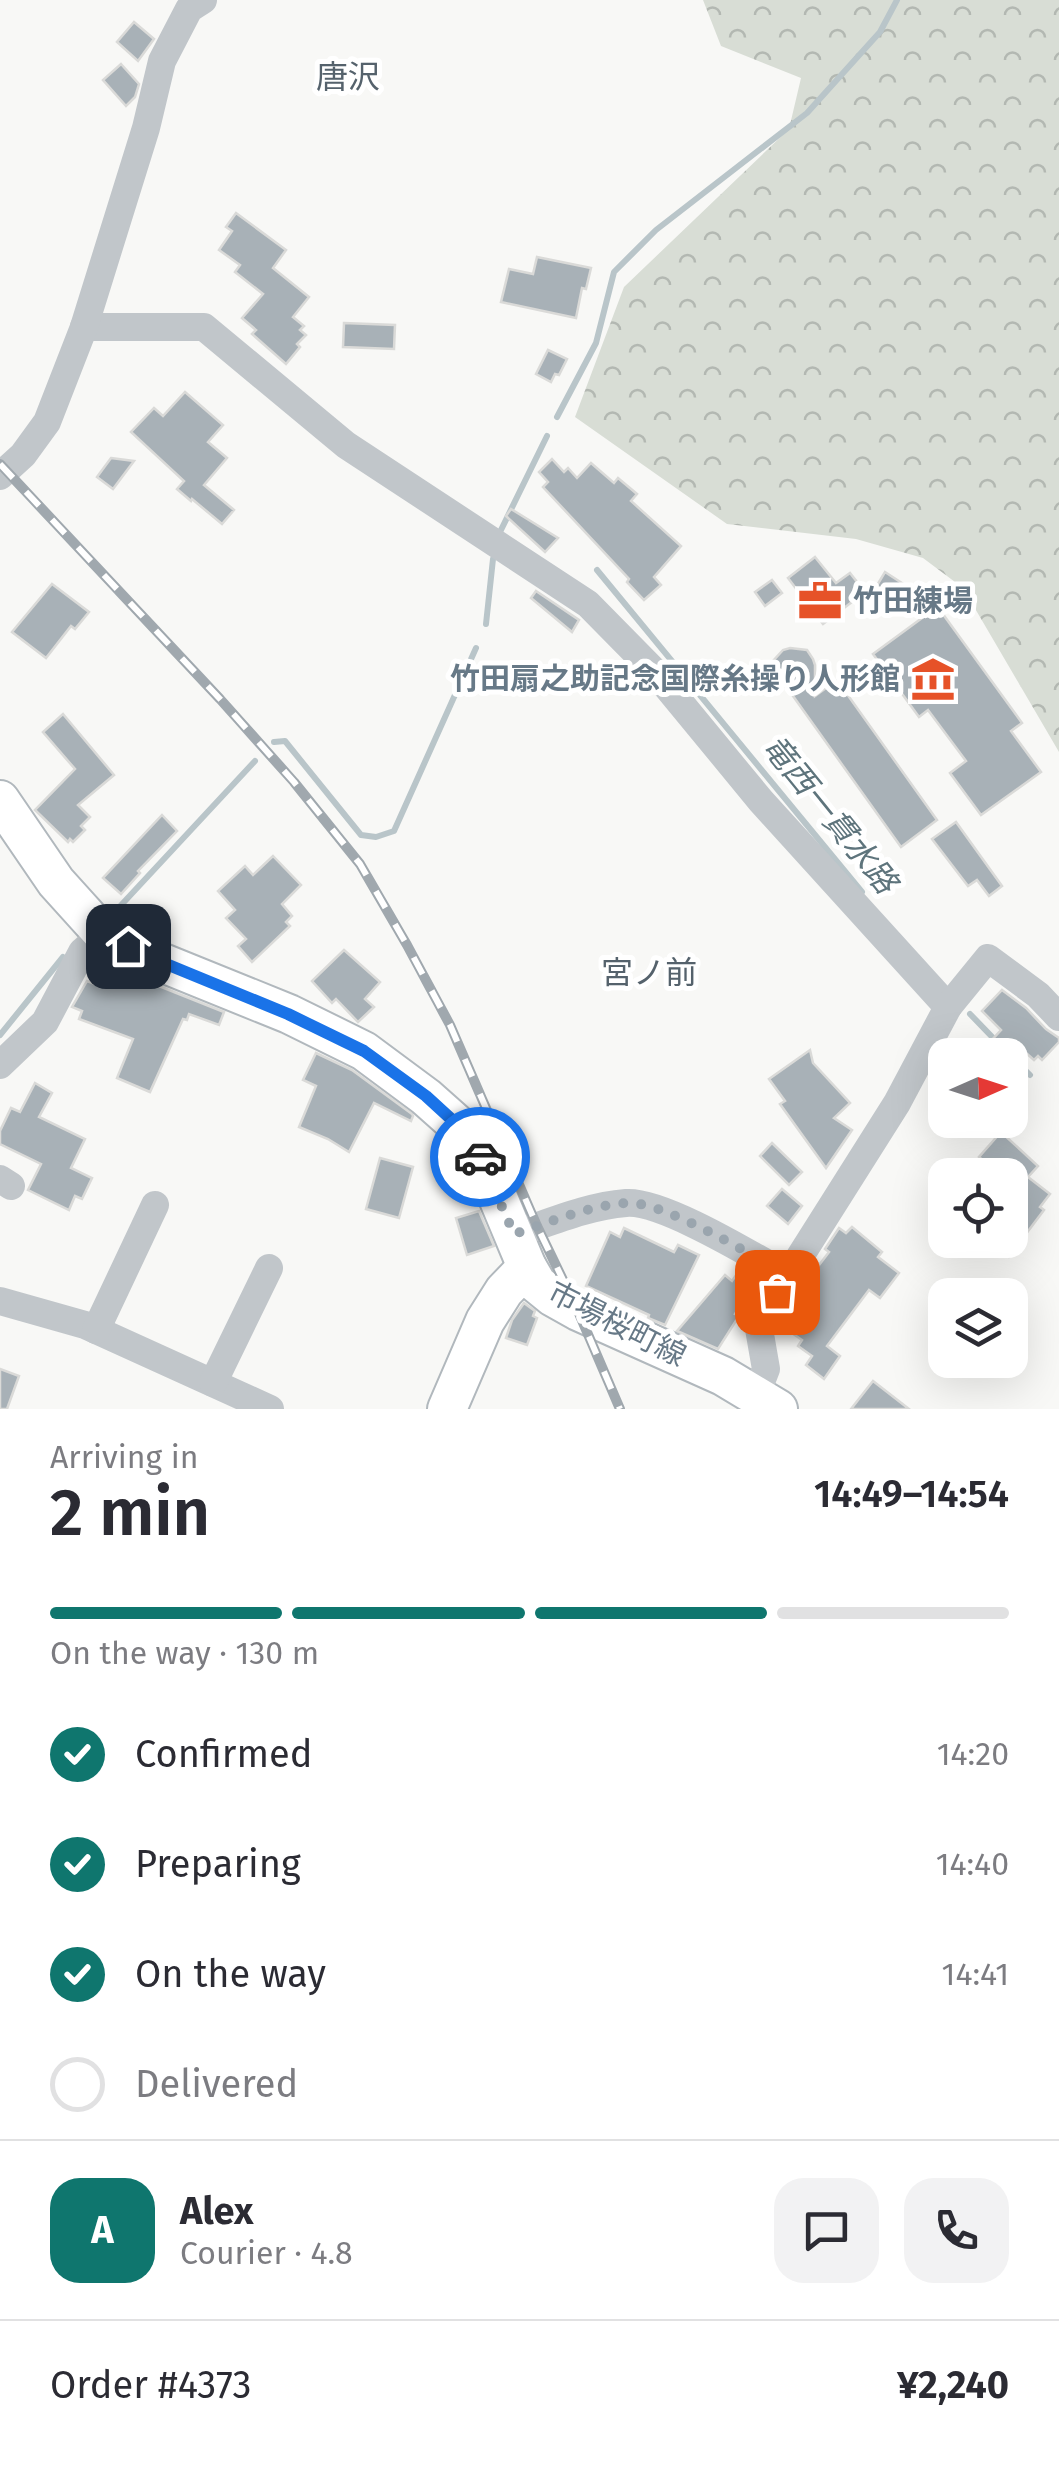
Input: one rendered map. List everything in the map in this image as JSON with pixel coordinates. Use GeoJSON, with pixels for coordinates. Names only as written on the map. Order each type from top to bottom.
{"type":"FeatureCollection","features":[{"type":"Feature","properties":{"kind":"main road","name":"市場桜町線"},"geometry":{"type":"LineString","coordinates":[[0,800],[56,882],[103,934],[364,1051],[426,1096],[462,1129],[483,1162],[538,1284],[553,1297],[723,1376],[766,1402]]}},
{"type":"Feature","properties":{"kind":"main road"},"geometry":{"type":"LineString","coordinates":[[447,1409],[485,1320],[504,1291],[521,1250]]}},
{"type":"Feature","properties":{"kind":"street"},"geometry":{"type":"LineString","coordinates":[[0,476],[23,455],[47,422],[84,327],[146,128],[162,62],[190,9],[203,0]]}},
{"type":"Feature","properties":{"kind":"street"},"geometry":{"type":"LineString","coordinates":[[84,327],[204,327],[346,445],[588,604],[654,671],[761,801],[948,1007]]}},
{"type":"Feature","properties":{"kind":"street"},"geometry":{"type":"LineString","coordinates":[[0,1064],[45,1022],[82,952],[103,934]]}},
{"type":"Feature","properties":{"kind":"street"},"geometry":{"type":"LineString","coordinates":[[766,1402],[766,1369],[758,1323],[897,1102],[948,1007],[988,958],[1038,995],[1059,1017]]}},
{"type":"Feature","properties":{"kind":"street"},"geometry":{"type":"LineString","coordinates":[[521,1250],[586,1210],[630,1202],[722,1238],[786,1275]]}},
{"type":"Feature","properties":{"kind":"street"},"geometry":{"type":"LineString","coordinates":[[96,1330],[155,1205]]}},
{"type":"Feature","properties":{"kind":"street"},"geometry":{"type":"LineString","coordinates":[[213,1383],[269,1268]]}},
{"type":"Feature","properties":{"kind":"street"},"geometry":{"type":"LineString","coordinates":[[0,1302],[66,1318],[270,1409]]}},
{"type":"Feature","properties":{"kind":"green space"},"geometry":{"type":"Polygon","coordinates":[[[703,0],[1059,0],[1059,752],[963,588],[923,558],[856,539],[727,524],[575,417],[624,287],[789,129],[801,78],[721,46],[703,0]]]}},
{"type":"Feature","properties":{"kind":"building"},"geometry":{"type":"Polygon","coordinates":[[[134,22],[154,39],[138,61],[117,42],[134,22]]]}},
{"type":"Feature","properties":{"kind":"building"},"geometry":{"type":"Polygon","coordinates":[[[121,64],[139,84],[135,97],[126,106],[103,80],[121,64]]]}},
{"type":"Feature","properties":{"kind":"building"},"geometry":{"type":"Polygon","coordinates":[[[236,213],[286,250],[273,268],[309,297],[293,317],[304,326],[300,330],[306,335],[286,364],[252,334],[256,330],[242,318],[263,294],[235,272],[240,265],[219,250],[232,231],[226,227],[236,213]]]}},
{"type":"Feature","properties":{"kind":"building"},"geometry":{"type":"Polygon","coordinates":[[[537,257],[591,268],[576,318],[501,302],[509,269],[533,274],[537,257]]]}},
{"type":"Feature","properties":{"kind":"building"},"geometry":{"type":"Polygon","coordinates":[[[344,323],[395,325],[394,349],[343,347],[344,323]]]}},
{"type":"Feature","properties":{"kind":"building"},"geometry":{"type":"Polygon","coordinates":[[[548,350],[567,359],[551,382],[536,374],[548,350]]]}},
{"type":"Feature","properties":{"kind":"building"},"geometry":{"type":"Polygon","coordinates":[[[185,392],[223,425],[208,442],[227,458],[204,485],[234,510],[222,524],[177,489],[184,481],[131,432],[154,408],[163,416],[185,392]]]}},
{"type":"Feature","properties":{"kind":"building"},"geometry":{"type":"Polygon","coordinates":[[[111,458],[134,461],[113,489],[97,477],[111,458]]]}},
{"type":"Feature","properties":{"kind":"building"},"geometry":{"type":"Polygon","coordinates":[[[552,459],[564,472],[568,468],[577,478],[591,463],[614,483],[618,478],[637,494],[631,501],[681,546],[654,577],[661,585],[644,600],[543,487],[548,482],[539,472],[552,459]]]}},
{"type":"Feature","properties":{"kind":"building"},"geometry":{"type":"Polygon","coordinates":[[[511,509],[558,538],[545,552],[506,516],[511,509]]]}},
{"type":"Feature","properties":{"kind":"building"},"geometry":{"type":"Polygon","coordinates":[[[815,557],[836,583],[850,573],[865,592],[823,624],[788,578],[815,557]]]}},
{"type":"Feature","properties":{"kind":"building"},"geometry":{"type":"Polygon","coordinates":[[[885,572],[937,606],[1022,723],[1011,731],[1041,772],[981,815],[950,773],[966,761],[928,710],[919,717],[873,654],[922,618],[876,587],[885,572]]]}},
{"type":"Feature","properties":{"kind":"building"},"geometry":{"type":"Polygon","coordinates":[[[772,580],[782,593],[765,606],[755,592],[772,580]]]}},
{"type":"Feature","properties":{"kind":"building"},"geometry":{"type":"Polygon","coordinates":[[[52,584],[89,612],[75,629],[71,626],[46,658],[12,632],[52,584]]]}},
{"type":"Feature","properties":{"kind":"building"},"geometry":{"type":"Polygon","coordinates":[[[536,591],[579,620],[572,632],[531,598],[536,591]]]}},
{"type":"Feature","properties":{"kind":"building"},"geometry":{"type":"Polygon","coordinates":[[[790,648],[807,650],[813,659],[815,696],[837,680],[937,820],[901,847],[788,689],[777,683],[773,661],[790,648]]]}},
{"type":"Feature","properties":{"kind":"building"},"geometry":{"type":"Polygon","coordinates":[[[63,714],[114,775],[78,805],[90,817],[81,826],[85,830],[73,842],[68,842],[35,810],[75,769],[43,732],[63,714]]]}},
{"type":"Feature","properties":{"kind":"building"},"geometry":{"type":"Polygon","coordinates":[[[162,815],[177,831],[121,894],[103,878],[162,815]]]}},
{"type":"Feature","properties":{"kind":"building"},"geometry":{"type":"Polygon","coordinates":[[[956,822],[1002,886],[989,896],[977,880],[968,886],[932,839],[956,822]]]}},
{"type":"Feature","properties":{"kind":"building"},"geometry":{"type":"Polygon","coordinates":[[[273,856],[301,885],[282,904],[292,916],[286,922],[290,926],[252,962],[238,946],[246,939],[226,918],[235,910],[218,891],[245,866],[253,875],[273,856]]]}},
{"type":"Feature","properties":{"kind":"building"},"geometry":{"type":"Polygon","coordinates":[[[344,950],[380,982],[365,999],[374,1007],[358,1022],[336,999],[332,1003],[312,981],[344,950]]]}},
{"type":"Feature","properties":{"kind":"building"},"geometry":{"type":"Polygon","coordinates":[[[109,962],[224,1012],[219,1025],[189,1014],[187,1020],[183,1019],[150,1092],[117,1078],[133,1039],[79,1019],[82,1011],[72,1007],[87,981],[100,986],[109,962]]]}},
{"type":"Feature","properties":{"kind":"building"},"geometry":{"type":"Polygon","coordinates":[[[1002,990],[1059,1042],[1042,1060],[1038,1056],[1034,1060],[1028,1055],[1028,1038],[994,1038],[1001,1030],[982,1011],[1002,990]]]}},
{"type":"Feature","properties":{"kind":"building"},"geometry":{"type":"Polygon","coordinates":[[[810,1050],[813,1063],[850,1103],[834,1118],[852,1130],[826,1168],[780,1104],[785,1101],[769,1079],[810,1050]]]}},
{"type":"Feature","properties":{"kind":"building"},"geometry":{"type":"Polygon","coordinates":[[[316,1053],[352,1070],[412,1114],[411,1121],[374,1103],[349,1152],[299,1127],[316,1086],[303,1080],[316,1053]]]}},
{"type":"Feature","properties":{"kind":"building"},"geometry":{"type":"Polygon","coordinates":[[[35,1083],[52,1093],[39,1117],[85,1139],[71,1168],[92,1178],[82,1199],[75,1196],[69,1210],[28,1190],[41,1164],[0,1144],[0,1131],[11,1108],[20,1112],[35,1083]]]}},
{"type":"Feature","properties":{"kind":"building"},"geometry":{"type":"Polygon","coordinates":[[[996,1138],[1008,1138],[1038,1166],[1028,1177],[1028,1158],[979,1157],[996,1138]]]}},
{"type":"Feature","properties":{"kind":"building"},"geometry":{"type":"Polygon","coordinates":[[[772,1143],[802,1172],[789,1185],[760,1156],[772,1143]]]}},
{"type":"Feature","properties":{"kind":"building"},"geometry":{"type":"Polygon","coordinates":[[[380,1158],[413,1167],[399,1218],[366,1209],[380,1158]]]}},
{"type":"Feature","properties":{"kind":"building"},"geometry":{"type":"Polygon","coordinates":[[[1028,1177],[1050,1194],[1040,1207],[1044,1210],[1028,1231],[1028,1177]]]}},
{"type":"Feature","properties":{"kind":"building"},"geometry":{"type":"Polygon","coordinates":[[[782,1189],[802,1206],[788,1224],[767,1206],[782,1189]]]}},
{"type":"Feature","properties":{"kind":"building"},"geometry":{"type":"Polygon","coordinates":[[[479,1211],[494,1246],[467,1255],[456,1218],[479,1211]]]}},
{"type":"Feature","properties":{"kind":"building"},"geometry":{"type":"Polygon","coordinates":[[[852,1227],[882,1252],[878,1257],[899,1273],[880,1298],[869,1290],[827,1346],[840,1356],[824,1379],[806,1365],[812,1356],[798,1346],[802,1340],[789,1331],[809,1303],[797,1294],[829,1252],[825,1249],[839,1228],[846,1233],[852,1227]]]}},
{"type":"Feature","properties":{"kind":"building"},"geometry":{"type":"Polygon","coordinates":[[[624,1228],[674,1252],[678,1245],[699,1255],[665,1325],[586,1286],[610,1232],[620,1237],[624,1228]]]}},
{"type":"Feature","properties":{"kind":"building"},"geometry":{"type":"Polygon","coordinates":[[[739,1271],[755,1281],[718,1349],[677,1331],[725,1275],[732,1281],[739,1271]]]}},
{"type":"Feature","properties":{"kind":"building"},"geometry":{"type":"Polygon","coordinates":[[[524,1303],[535,1311],[533,1316],[537,1318],[527,1345],[506,1338],[524,1303]]]}},
{"type":"Feature","properties":{"kind":"building"},"geometry":{"type":"Polygon","coordinates":[[[0,1369],[19,1376],[7,1409],[0,1409],[0,1369]]]}},
{"type":"Feature","properties":{"kind":"building"},"geometry":{"type":"Polygon","coordinates":[[[873,1381],[909,1409],[851,1409],[873,1381]]]}},
{"type":"Feature","properties":{"kind":"waterway"},"geometry":{"type":"LineString","coordinates":[[557,417],[596,343],[614,272],[656,230],[807,113],[880,32],[897,0]]}},
{"type":"Feature","properties":{"kind":"waterway"},"geometry":{"type":"LineString","coordinates":[[500,532],[547,436]]}},
{"type":"Feature","properties":{"kind":"waterway"},"geometry":{"type":"LineString","coordinates":[[486,624],[493,559]]}},
{"type":"Feature","properties":{"kind":"waterway","name":"竜西一貫水路"},"geometry":{"type":"LineString","coordinates":[[597,570],[862,892]]}},
{"type":"Feature","properties":{"kind":"waterway"},"geometry":{"type":"LineString","coordinates":[[274,742],[285,741],[361,835],[376,837],[394,831],[476,648]]}},
{"type":"Feature","properties":{"kind":"waterway"},"geometry":{"type":"LineString","coordinates":[[111,916],[255,761]]}},
{"type":"Feature","properties":{"kind":"waterway"},"geometry":{"type":"LineString","coordinates":[[0,1035],[63,957]]}},
{"type":"Feature","properties":{"kind":"waterway","name":"竜西一貫水路"},"geometry":{"type":"LineString","coordinates":[[970,1014],[993,1038]]}},
{"type":"Feature","properties":{"kind":"railway"},"geometry":{"type":"LineString","coordinates":[[0,464],[220,699],[360,864],[450,1025],[620,1409]]}},
{"type":"Feature","properties":{"kind":"way so far"},"geometry":{"type":"LineString","coordinates":[[480,1157],[514,1234],[586,1210],[630,1202],[722,1238],[786,1275],[777,1292]]}},
{"type":"Feature","properties":{"kind":"place","name":"竹田練場"},"geometry":{"type":"Point","coordinates":[820,601]}},
{"type":"Feature","properties":{"kind":"place","name":"竹田扇之助記念国際糸操り人形館"},"geometry":{"type":"Point","coordinates":[933,679]}},
{"type":"Feature","properties":{"kind":"district","name":"唐沢"},"geometry":{"type":"Point","coordinates":[348,77]}},
{"type":"Feature","properties":{"kind":"district","name":"宮ノ前"},"geometry":{"type":"Point","coordinates":[649,973]}},
{"type":"Feature","properties":{"kind":"route"},"geometry":{"type":"LineString","coordinates":[[128,946],[364,1051],[426,1096],[462,1129],[480,1157]]}}]}
